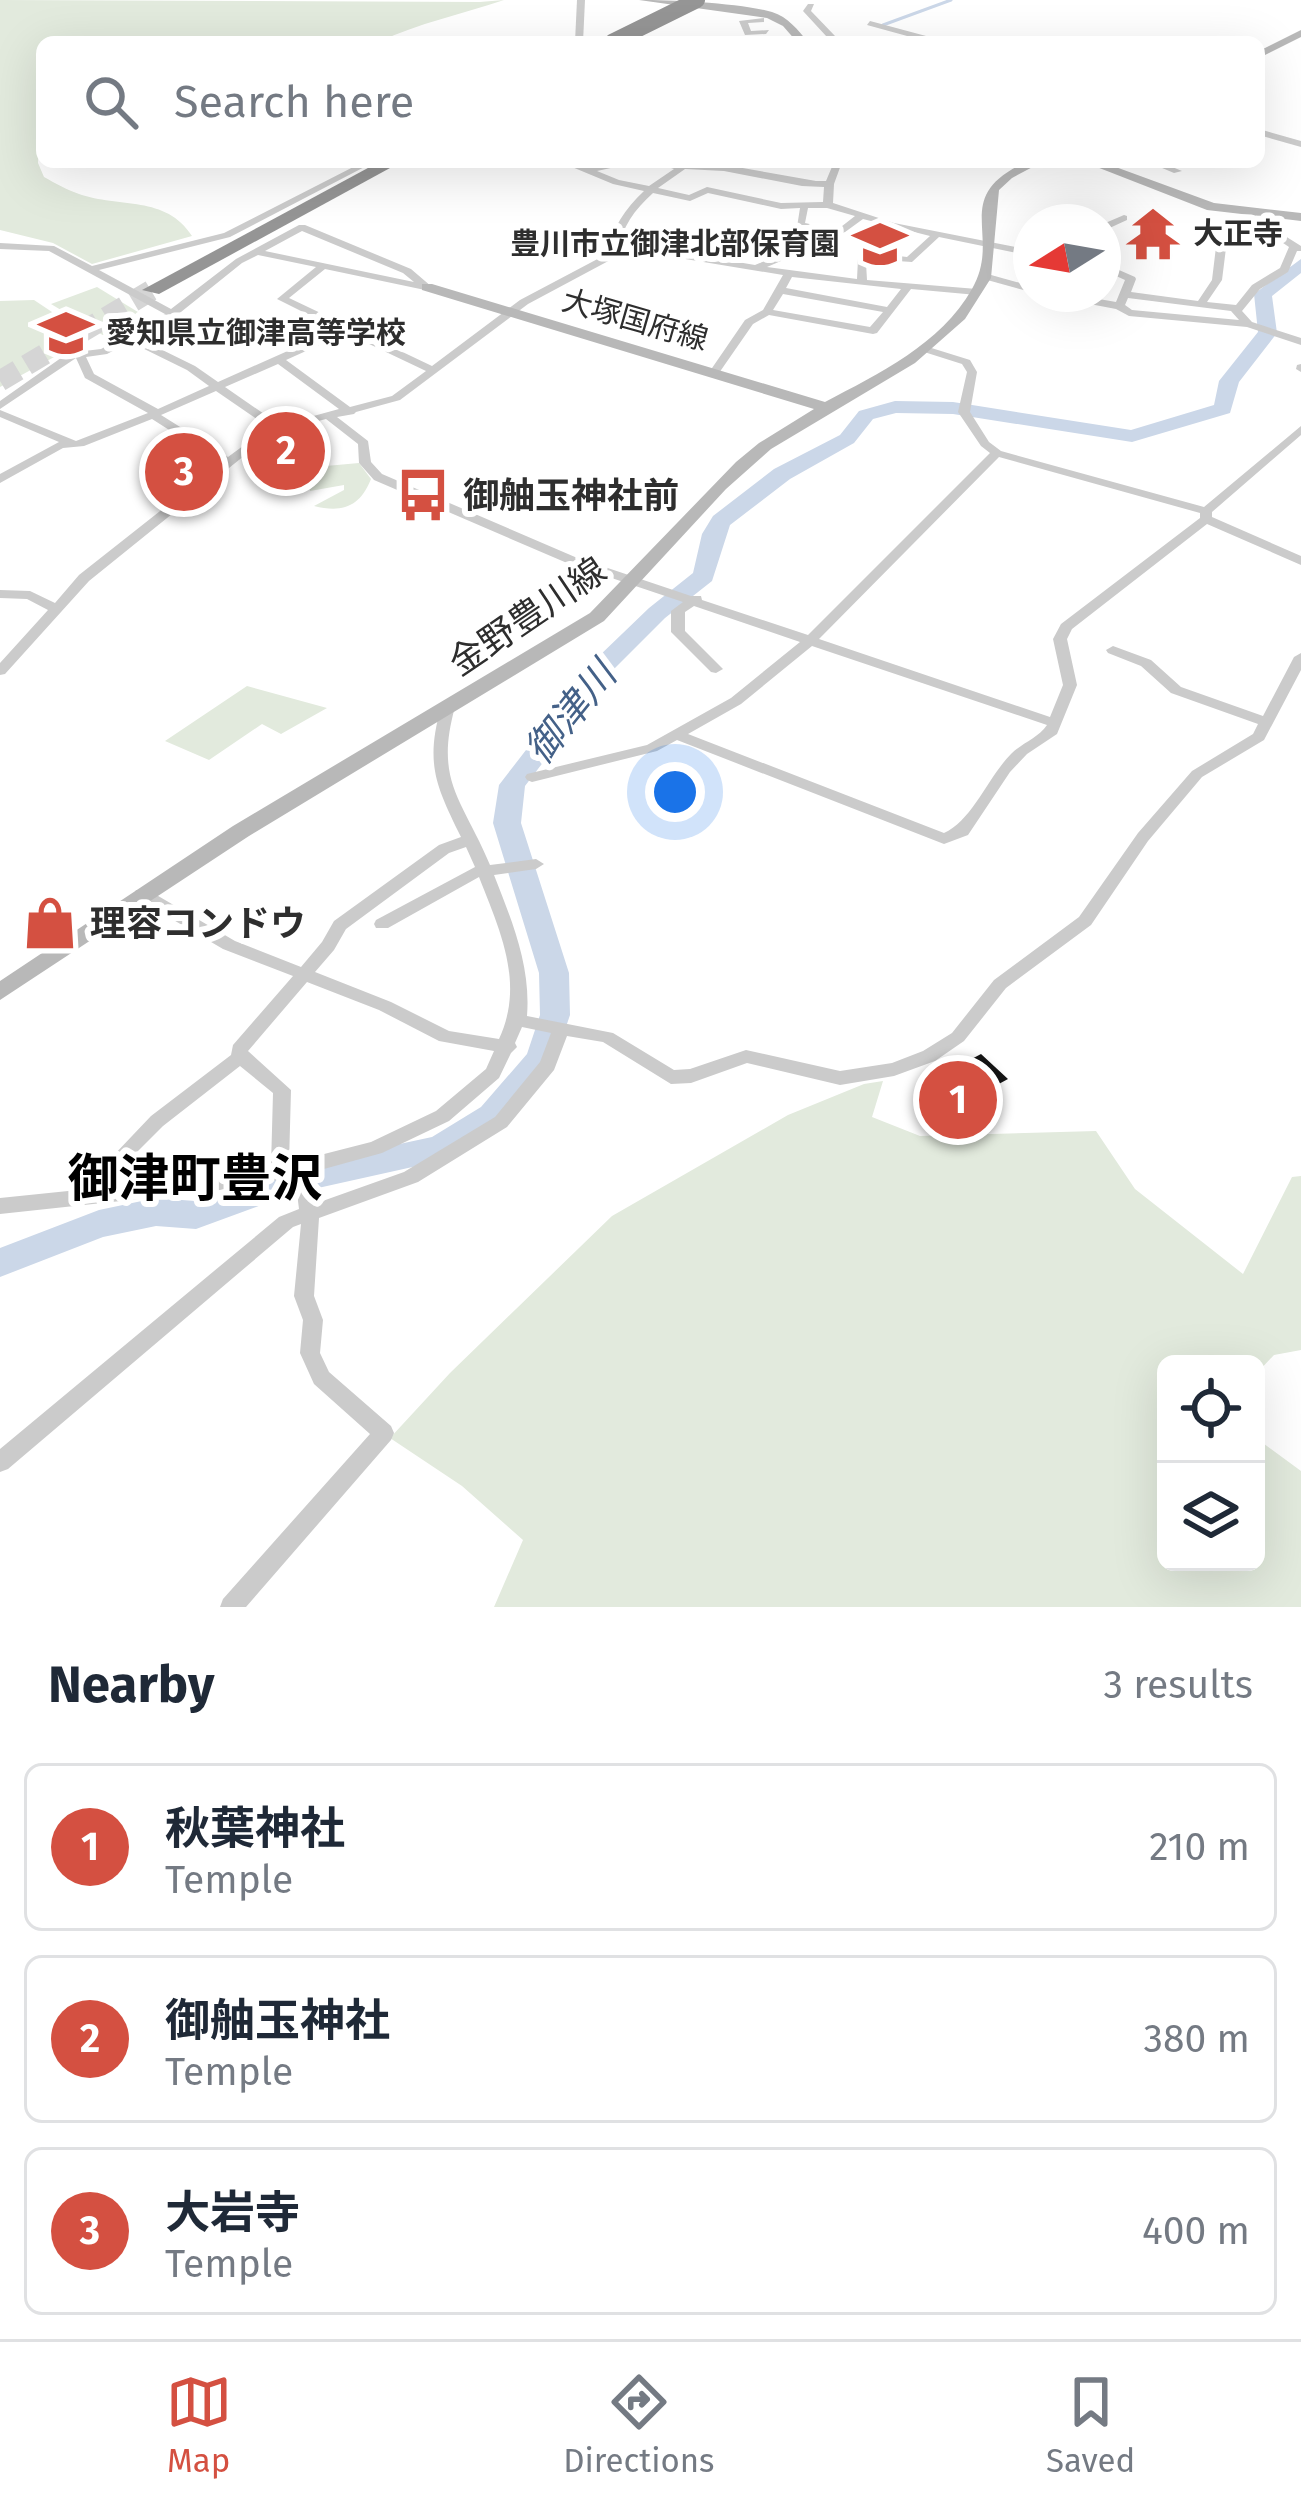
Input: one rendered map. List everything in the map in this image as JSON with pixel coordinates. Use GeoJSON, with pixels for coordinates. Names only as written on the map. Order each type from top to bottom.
{"type":"FeatureCollection","features":[{"type":"Feature","properties":{"kind":"highway"},"geometry":{"type":"LineString","coordinates":[[625,36],[692,1]]}},
{"type":"Feature","properties":{"kind":"highway"},"geometry":{"type":"LineString","coordinates":[[149,289],[377,168]]}},
{"type":"Feature","properties":{"kind":"main road"},"geometry":{"type":"LineString","coordinates":[[644,0],[692,1],[783,21],[797,36]]}},
{"type":"Feature","properties":{"kind":"main road"},"geometry":{"type":"LineString","coordinates":[[1265,52],[1301,33]]}},
{"type":"Feature","properties":{"kind":"main road"},"geometry":{"type":"LineString","coordinates":[[981,284],[993,189],[1023,168]]}},
{"type":"Feature","properties":{"kind":"main road"},"geometry":{"type":"LineString","coordinates":[[1112,168],[1199,204],[1261,220],[1301,217]]}},
{"type":"Feature","properties":{"kind":"main road","name":"金野豊川線"},"geometry":{"type":"LineString","coordinates":[[0,992],[142,894],[647,583],[726,479],[767,445],[925,349],[981,284]]}},
{"type":"Feature","properties":{"kind":"main road","name":"大塚国府線"},"geometry":{"type":"LineString","coordinates":[[428,287],[827,408]]}},
{"type":"Feature","properties":{"kind":"street"},"geometry":{"type":"LineString","coordinates":[[579,36],[581,0]]}},
{"type":"Feature","properties":{"kind":"street"},"geometry":{"type":"LineString","coordinates":[[811,6],[808,11],[830,36]]}},
{"type":"Feature","properties":{"kind":"street"},"geometry":{"type":"LineString","coordinates":[[759,36],[748,33],[743,21],[759,16],[769,36]]}},
{"type":"Feature","properties":{"kind":"street"},"geometry":{"type":"LineString","coordinates":[[875,36],[870,23],[917,36]]}},
{"type":"Feature","properties":{"kind":"street"},"geometry":{"type":"LineString","coordinates":[[1265,134],[1301,144]]}},
{"type":"Feature","properties":{"kind":"street"},"geometry":{"type":"LineString","coordinates":[[0,246],[51,248],[83,269],[93,269],[227,236],[358,168]]}},
{"type":"Feature","properties":{"kind":"street"},"geometry":{"type":"LineString","coordinates":[[578,168],[689,198],[707,190],[804,209],[828,205],[936,235],[1013,250]]}},
{"type":"Feature","properties":{"kind":"street"},"geometry":{"type":"LineString","coordinates":[[585,171],[601,168]]}},
{"type":"Feature","properties":{"kind":"street"},"geometry":{"type":"LineString","coordinates":[[612,255],[627,213],[680,168]]}},
{"type":"Feature","properties":{"kind":"street"},"geometry":{"type":"LineString","coordinates":[[725,168],[809,185],[829,184]]}},
{"type":"Feature","properties":{"kind":"street"},"geometry":{"type":"LineString","coordinates":[[828,205],[836,168]]}},
{"type":"Feature","properties":{"kind":"street"},"geometry":{"type":"LineString","coordinates":[[1168,168],[1177,171]]}},
{"type":"Feature","properties":{"kind":"street"},"geometry":{"type":"LineString","coordinates":[[804,209],[800,225],[838,232]]}},
{"type":"Feature","properties":{"kind":"street"},"geometry":{"type":"LineString","coordinates":[[758,266],[838,232],[863,215]]}},
{"type":"Feature","properties":{"kind":"street"},"geometry":{"type":"LineString","coordinates":[[1202,302],[1217,280],[1221,247],[1261,220],[1297,248],[1284,270],[1256,287],[1238,310]]}},
{"type":"Feature","properties":{"kind":"street"},"geometry":{"type":"LineString","coordinates":[[0,409],[79,353],[103,352],[172,314],[227,269],[302,227],[407,271],[428,287]]}},
{"type":"Feature","properties":{"kind":"street"},"geometry":{"type":"LineString","coordinates":[[862,281],[861,261],[909,260],[936,235]]}},
{"type":"Feature","properties":{"kind":"street"},"geometry":{"type":"LineString","coordinates":[[0,670],[84,578],[227,462],[280,430],[396,398],[510,311],[612,255],[661,251],[909,286],[1013,287]]}},
{"type":"Feature","properties":{"kind":"street"},"geometry":{"type":"LineString","coordinates":[[258,252],[428,287]]}},
{"type":"Feature","properties":{"kind":"street"},"geometry":{"type":"LineString","coordinates":[[323,266],[282,299],[435,371]]}},
{"type":"Feature","properties":{"kind":"street"},"geometry":{"type":"LineString","coordinates":[[93,269],[172,314]]}},
{"type":"Feature","properties":{"kind":"street"},"geometry":{"type":"LineString","coordinates":[[715,371],[749,322],[767,311],[790,272]]}},
{"type":"Feature","properties":{"kind":"street"},"geometry":{"type":"LineString","coordinates":[[1121,274],[1131,279],[1123,300],[1129,313],[1248,324],[1301,342]]}},
{"type":"Feature","properties":{"kind":"street"},"geometry":{"type":"LineString","coordinates":[[767,311],[873,331],[909,286]]}},
{"type":"Feature","properties":{"kind":"street"},"geometry":{"type":"LineString","coordinates":[[780,290],[889,310]]}},
{"type":"Feature","properties":{"kind":"street"},"geometry":{"type":"LineString","coordinates":[[1123,300],[1202,302],[1238,310],[1248,324]]}},
{"type":"Feature","properties":{"kind":"street"},"geometry":{"type":"LineString","coordinates":[[0,409],[80,444],[281,362],[344,330]]}},
{"type":"Feature","properties":{"kind":"street"},"geometry":{"type":"LineString","coordinates":[[130,338],[160,350],[280,430]]}},
{"type":"Feature","properties":{"kind":"street"},"geometry":{"type":"LineString","coordinates":[[925,349],[966,362],[972,372],[964,412],[985,444],[998,453],[1206,515],[1301,561]]}},
{"type":"Feature","properties":{"kind":"street"},"geometry":{"type":"LineString","coordinates":[[79,353],[89,376],[227,462]]}},
{"type":"Feature","properties":{"kind":"street"},"geometry":{"type":"LineString","coordinates":[[281,362],[350,412]]}},
{"type":"Feature","properties":{"kind":"street"},"geometry":{"type":"LineString","coordinates":[[329,416],[364,443],[365,463],[378,477],[571,560],[1054,723]]}},
{"type":"Feature","properties":{"kind":"street"},"geometry":{"type":"LineString","coordinates":[[680,736],[944,838],[963,831],[1005,770],[1022,751],[1041,743],[1054,723],[1070,685],[1060,639],[1066,627],[1206,515],[1301,429]]}},
{"type":"Feature","properties":{"kind":"street"},"geometry":{"type":"LineString","coordinates":[[0,479],[72,442]]}},
{"type":"Feature","properties":{"kind":"street"},"geometry":{"type":"LineString","coordinates":[[532,777],[615,759],[680,736],[736,701],[812,639],[998,453]]}},
{"type":"Feature","properties":{"kind":"street"},"geometry":{"type":"LineString","coordinates":[[0,594],[30,595],[55,608]]}},
{"type":"Feature","properties":{"kind":"street"},"geometry":{"type":"LineString","coordinates":[[692,598],[678,611],[678,632],[716,669]]}},
{"type":"Feature","properties":{"kind":"street"},"geometry":{"type":"LineString","coordinates":[[1113,650],[1146,663],[1176,690],[1268,723]]}},
{"type":"Feature","properties":{"kind":"street"},"geometry":{"type":"LineString","coordinates":[[522,1020],[618,1042],[671,1078],[692,1076],[746,1056],[840,1078],[894,1069],[929,1056],[958,1037],[1000,984],[1085,921],[1143,837],[1197,774],[1253,742],[1268,723],[1301,657]]}},
{"type":"Feature","properties":{"kind":"street"},"geometry":{"type":"LineString","coordinates":[[0,1206],[194,1189],[303,1172],[361,1154],[443,1114],[491,1074],[522,1020],[515,961],[485,871],[448,800],[438,764],[438,743],[448,707]]}},
{"type":"Feature","properties":{"kind":"street"},"geometry":{"type":"LineString","coordinates":[[280,1172],[282,1090],[238,1051],[328,946],[340,925],[444,849],[469,839]]}},
{"type":"Feature","properties":{"kind":"street"},"geometry":{"type":"LineString","coordinates":[[382,924],[445,886],[485,871],[536,864]]}},
{"type":"Feature","properties":{"kind":"street"},"geometry":{"type":"LineString","coordinates":[[142,894],[229,945],[385,1006],[445,1037],[508,1047]]}},
{"type":"Feature","properties":{"kind":"street"},"geometry":{"type":"LineString","coordinates":[[0,1462],[244,1256],[308,1208],[360,1199],[473,1143],[529,1094],[548,1065],[561,1028]]}},
{"type":"Feature","properties":{"kind":"street"},"geometry":{"type":"LineString","coordinates":[[122,1156],[157,1121],[240,1057]]}},
{"type":"Feature","properties":{"kind":"street"},"geometry":{"type":"LineString","coordinates":[[231,1607],[383,1433],[321,1378],[310,1353],[313,1320],[304,1295],[308,1208],[303,1172]]}},
{"type":"Feature","properties":{"kind":"shaded area"},"geometry":{"type":"Polygon","coordinates":[[[0,0],[504,0],[394,36],[36,36],[36,168],[79,194],[169,214],[192,236],[92,264],[53,243],[0,230],[0,0]]]}},
{"type":"Feature","properties":{"kind":"shaded area"},"geometry":{"type":"Polygon","coordinates":[[[97,287],[151,320],[106,337],[51,304],[97,287]]]}},
{"type":"Feature","properties":{"kind":"shaded area"},"geometry":{"type":"Polygon","coordinates":[[[34,300],[85,334],[83,341],[0,387],[0,301],[34,300]]]}},
{"type":"Feature","properties":{"kind":"shaded area"},"geometry":{"type":"Polygon","coordinates":[[[359,463],[371,479],[356,502],[333,509],[314,506],[344,490],[344,485],[310,491],[304,468],[359,463]]]}},
{"type":"Feature","properties":{"kind":"shaded area"},"geometry":{"type":"Polygon","coordinates":[[[247,686],[327,708],[281,734],[262,724],[209,760],[165,741],[247,686]]]}},
{"type":"Feature","properties":{"kind":"shaded area"},"geometry":{"type":"Polygon","coordinates":[[[883,1081],[872,1117],[920,1136],[1096,1131],[1135,1189],[1243,1274],[1292,1177],[1301,1176],[1301,1350],[1274,1355],[1265,1364],[1265,1355],[1157,1355],[1157,1571],[1265,1571],[1265,1445],[1301,1471],[1301,1607],[494,1607],[523,1540],[462,1486],[390,1438],[612,1216],[788,1115],[883,1081]]]}},
{"type":"Feature","properties":{"kind":"building"},"geometry":{"type":"Polygon","coordinates":[[[981,1054],[1008,1079],[984,1092],[964,1073],[972,1069],[966,1062],[981,1054]]]}},
{"type":"Feature","properties":{"kind":"waterway"},"geometry":{"type":"LineString","coordinates":[[883,25],[951,0]]}},
{"type":"Feature","properties":{"kind":"waterway","name":"御津川"},"geometry":{"type":"LineString","coordinates":[[0,1263],[99,1224],[156,1212],[196,1215],[288,1181],[435,1149],[492,1116],[542,1057],[555,1015],[554,973],[507,823],[512,785],[606,663],[704,576],[713,534],[721,521],[782,474],[847,439],[866,415],[895,407],[953,408],[1132,436],[1223,409],[1229,381],[1268,333],[1263,294],[1301,264]]}},
{"type":"Feature","properties":{"kind":"tunnel"},"geometry":{"type":"LineString","coordinates":[[0,381],[152,290]]}},
{"type":"Feature","properties":{"kind":"place","name":"大正寺"},"geometry":{"type":"Point","coordinates":[1153,234]}},
{"type":"Feature","properties":{"kind":"place","name":"豊川市立御津北部保育園"},"geometry":{"type":"Point","coordinates":[880,244]}},
{"type":"Feature","properties":{"kind":"place","name":"愛知県立御津高等学校"},"geometry":{"type":"Point","coordinates":[66,333]}},
{"type":"Feature","properties":{"kind":"place","name":"御舳玉神社"},"geometry":{"type":"Point","coordinates":[286,451]}},
{"type":"Feature","properties":{"kind":"place","name":"大岩寺"},"geometry":{"type":"Point","coordinates":[184,472]}},
{"type":"Feature","properties":{"kind":"place","name":"御舳玉神社前"},"geometry":{"type":"Point","coordinates":[423,495]}},
{"type":"Feature","properties":{"kind":"place","name":"理容コンドウ"},"geometry":{"type":"Point","coordinates":[50,923]}},
{"type":"Feature","properties":{"kind":"place","name":"秋葉神社"},"geometry":{"type":"Point","coordinates":[958,1100]}},
{"type":"Feature","properties":{"kind":"district","name":"御津町豊沢"},"geometry":{"type":"Point","coordinates":[195,1178]}}]}
